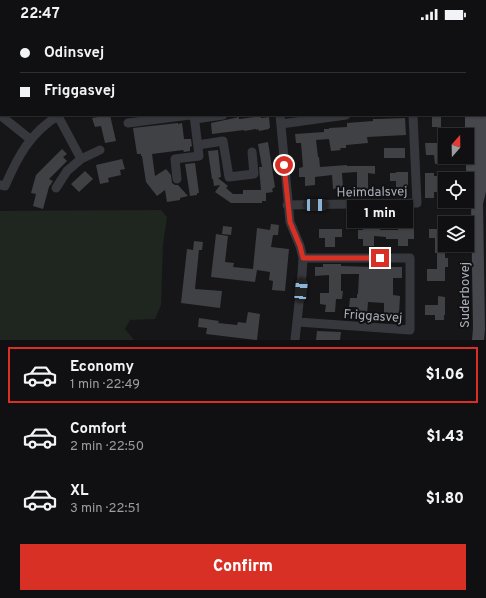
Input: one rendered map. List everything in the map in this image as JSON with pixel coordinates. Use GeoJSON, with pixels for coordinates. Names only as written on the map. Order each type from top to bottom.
{"type":"FeatureCollection","features":[{"type":"Feature","properties":{"kind":"street"},"geometry":{"type":"LineString","coordinates":[[1,116],[30,139]]}},
{"type":"Feature","properties":{"kind":"street"},"geometry":{"type":"LineString","coordinates":[[2,185],[30,139],[45,124],[57,116]]}},
{"type":"Feature","properties":{"kind":"street"},"geometry":{"type":"LineString","coordinates":[[60,116],[81,158]]}},
{"type":"Feature","properties":{"kind":"street"},"geometry":{"type":"LineString","coordinates":[[128,123],[193,116],[199,156],[175,159],[178,180]]}},
{"type":"Feature","properties":{"kind":"street"},"geometry":{"type":"LineString","coordinates":[[295,340],[298,322],[303,258],[300,246],[290,222],[287,205],[280,120],[333,116]]}},
{"type":"Feature","properties":{"kind":"street","name":"Heimdalsvej"},"geometry":{"type":"LineString","coordinates":[[287,205],[417,203],[413,116]]}},
{"type":"Feature","properties":{"kind":"street","name":"Suderbovej"},"geometry":{"type":"LineString","coordinates":[[472,116],[474,191],[477,203],[478,340]]}},
{"type":"Feature","properties":{"kind":"street","name":"Suderbovej"},"geometry":{"type":"LineString","coordinates":[[477,203],[480,191],[482,116]]}},
{"type":"Feature","properties":{"kind":"street"},"geometry":{"type":"LineString","coordinates":[[198,145],[223,142],[229,177],[254,174],[252,152]]}},
{"type":"Feature","properties":{"kind":"street"},"geometry":{"type":"LineString","coordinates":[[56,188],[67,172],[81,158],[100,150]]}},
{"type":"Feature","properties":{"kind":"street","name":"Friggasvej"},"geometry":{"type":"LineString","coordinates":[[298,322],[410,330],[410,258],[303,258]]}},
{"type":"Feature","properties":{"kind":"shaded area"},"geometry":{"type":"Polygon","coordinates":[[[161,210],[167,217],[163,245],[161,305],[155,319],[130,320],[125,329],[134,340],[0,340],[0,211],[161,210]]]}},
{"type":"Feature","properties":{"kind":"building"},"geometry":{"type":"Polygon","coordinates":[[[110,116],[116,141],[105,143],[101,126],[95,127],[92,118],[110,116]]]}},
{"type":"Feature","properties":{"kind":"building"},"geometry":{"type":"Polygon","coordinates":[[[261,116],[261,118],[269,117],[269,129],[212,134],[211,123],[239,117],[239,119],[261,116]]]}},
{"type":"Feature","properties":{"kind":"building"},"geometry":{"type":"Polygon","coordinates":[[[432,116],[441,116],[441,127],[432,127],[432,116]]]}},
{"type":"Feature","properties":{"kind":"building"},"geometry":{"type":"Polygon","coordinates":[[[405,118],[406,135],[367,137],[368,143],[346,145],[346,148],[340,148],[341,150],[331,151],[329,139],[316,140],[320,167],[347,165],[375,166],[375,174],[368,173],[368,189],[357,189],[357,172],[342,173],[343,188],[333,189],[332,175],[315,177],[315,185],[305,186],[305,177],[299,177],[299,168],[303,167],[301,143],[296,143],[295,134],[324,132],[324,129],[347,127],[347,123],[373,121],[373,119],[405,118]]]}},
{"type":"Feature","properties":{"kind":"building"},"geometry":{"type":"Polygon","coordinates":[[[182,123],[184,139],[191,139],[192,146],[190,147],[190,151],[184,152],[183,150],[152,154],[155,176],[166,169],[171,175],[172,183],[178,185],[188,196],[180,198],[180,200],[167,202],[165,190],[157,196],[146,182],[142,156],[141,154],[137,154],[133,128],[182,123]]]}},
{"type":"Feature","properties":{"kind":"building"},"geometry":{"type":"Polygon","coordinates":[[[438,137],[438,164],[435,164],[434,155],[426,155],[425,143],[437,143],[438,137]]]}},
{"type":"Feature","properties":{"kind":"building"},"geometry":{"type":"Polygon","coordinates":[[[268,142],[275,187],[272,189],[273,192],[266,193],[266,201],[262,201],[262,203],[231,203],[215,192],[220,185],[214,186],[208,151],[218,150],[221,177],[218,178],[228,186],[226,188],[233,194],[243,194],[243,190],[261,190],[259,167],[262,167],[258,144],[268,142]]]}},
{"type":"Feature","properties":{"kind":"building"},"geometry":{"type":"Polygon","coordinates":[[[384,148],[405,148],[405,158],[384,158],[384,148]]]}},
{"type":"Feature","properties":{"kind":"building"},"geometry":{"type":"Polygon","coordinates":[[[62,149],[67,154],[63,157],[67,161],[49,179],[53,181],[49,187],[43,209],[33,206],[36,194],[31,193],[36,175],[62,149]]]}},
{"type":"Feature","properties":{"kind":"building"},"geometry":{"type":"Polygon","coordinates":[[[122,159],[125,169],[120,170],[121,175],[108,178],[109,182],[100,184],[96,165],[122,159]]]}},
{"type":"Feature","properties":{"kind":"building"},"geometry":{"type":"Polygon","coordinates":[[[195,163],[199,193],[197,193],[197,195],[190,196],[185,164],[195,163]]]}},
{"type":"Feature","properties":{"kind":"building"},"geometry":{"type":"Polygon","coordinates":[[[85,171],[93,179],[79,192],[71,184],[85,171]]]}},
{"type":"Feature","properties":{"kind":"building"},"geometry":{"type":"Polygon","coordinates":[[[408,172],[408,192],[396,192],[396,181],[390,181],[390,173],[408,172]]]}},
{"type":"Feature","properties":{"kind":"building"},"geometry":{"type":"Polygon","coordinates":[[[425,173],[434,173],[434,176],[438,176],[438,192],[434,192],[434,198],[425,198],[425,173]]]}},
{"type":"Feature","properties":{"kind":"building"},"geometry":{"type":"Polygon","coordinates":[[[271,224],[279,225],[278,235],[273,235],[271,247],[289,249],[285,291],[272,290],[273,281],[269,280],[270,272],[257,270],[255,282],[211,277],[216,234],[228,236],[225,262],[234,263],[233,267],[253,269],[257,228],[270,230],[271,224]]]}},
{"type":"Feature","properties":{"kind":"building"},"geometry":{"type":"Polygon","coordinates":[[[223,226],[232,227],[231,235],[222,234],[223,226]]]}},
{"type":"Feature","properties":{"kind":"building"},"geometry":{"type":"Polygon","coordinates":[[[372,226],[380,226],[380,230],[398,230],[407,229],[407,227],[414,227],[414,239],[408,239],[408,246],[398,246],[398,239],[386,239],[386,237],[374,236],[374,246],[363,246],[363,239],[358,239],[358,230],[372,229],[372,226]]]}},
{"type":"Feature","properties":{"kind":"building"},"geometry":{"type":"Polygon","coordinates":[[[319,229],[342,229],[342,237],[335,237],[335,247],[325,247],[325,238],[319,238],[319,229]]]}},
{"type":"Feature","properties":{"kind":"building"},"geometry":{"type":"Polygon","coordinates":[[[429,229],[438,229],[438,252],[445,252],[445,258],[448,258],[448,267],[445,267],[445,281],[427,281],[427,269],[437,269],[435,238],[429,238],[429,229]]]}},
{"type":"Feature","properties":{"kind":"building"},"geometry":{"type":"Polygon","coordinates":[[[194,241],[203,242],[202,250],[199,250],[195,289],[222,291],[220,308],[181,303],[187,249],[193,250],[194,241]]]}},
{"type":"Feature","properties":{"kind":"building"},"geometry":{"type":"Polygon","coordinates":[[[323,264],[341,264],[341,266],[402,267],[402,278],[393,278],[393,295],[400,296],[399,314],[396,314],[396,319],[384,319],[384,303],[368,302],[367,315],[356,315],[357,307],[349,307],[350,298],[357,298],[359,274],[341,274],[341,291],[343,291],[342,299],[336,299],[335,312],[325,312],[326,305],[320,304],[320,293],[329,293],[329,275],[315,276],[315,267],[323,267],[323,264]]]}},
{"type":"Feature","properties":{"kind":"building"},"geometry":{"type":"Polygon","coordinates":[[[438,296],[445,297],[444,320],[435,320],[435,315],[425,315],[425,305],[438,305],[438,296]]]}},
{"type":"Feature","properties":{"kind":"building"},"geometry":{"type":"Polygon","coordinates":[[[248,312],[260,314],[257,340],[206,334],[207,328],[198,327],[199,318],[219,321],[218,323],[237,325],[238,322],[246,323],[248,312]]]}},
{"type":"Feature","properties":{"kind":"building"},"geometry":{"type":"Polygon","coordinates":[[[317,331],[341,332],[340,340],[316,340],[317,331]]]}},
{"type":"Feature","properties":{"kind":"route"},"geometry":{"type":"LineString","coordinates":[[284,165],[287,205],[290,222],[300,246],[303,258],[380,258]]}}]}
